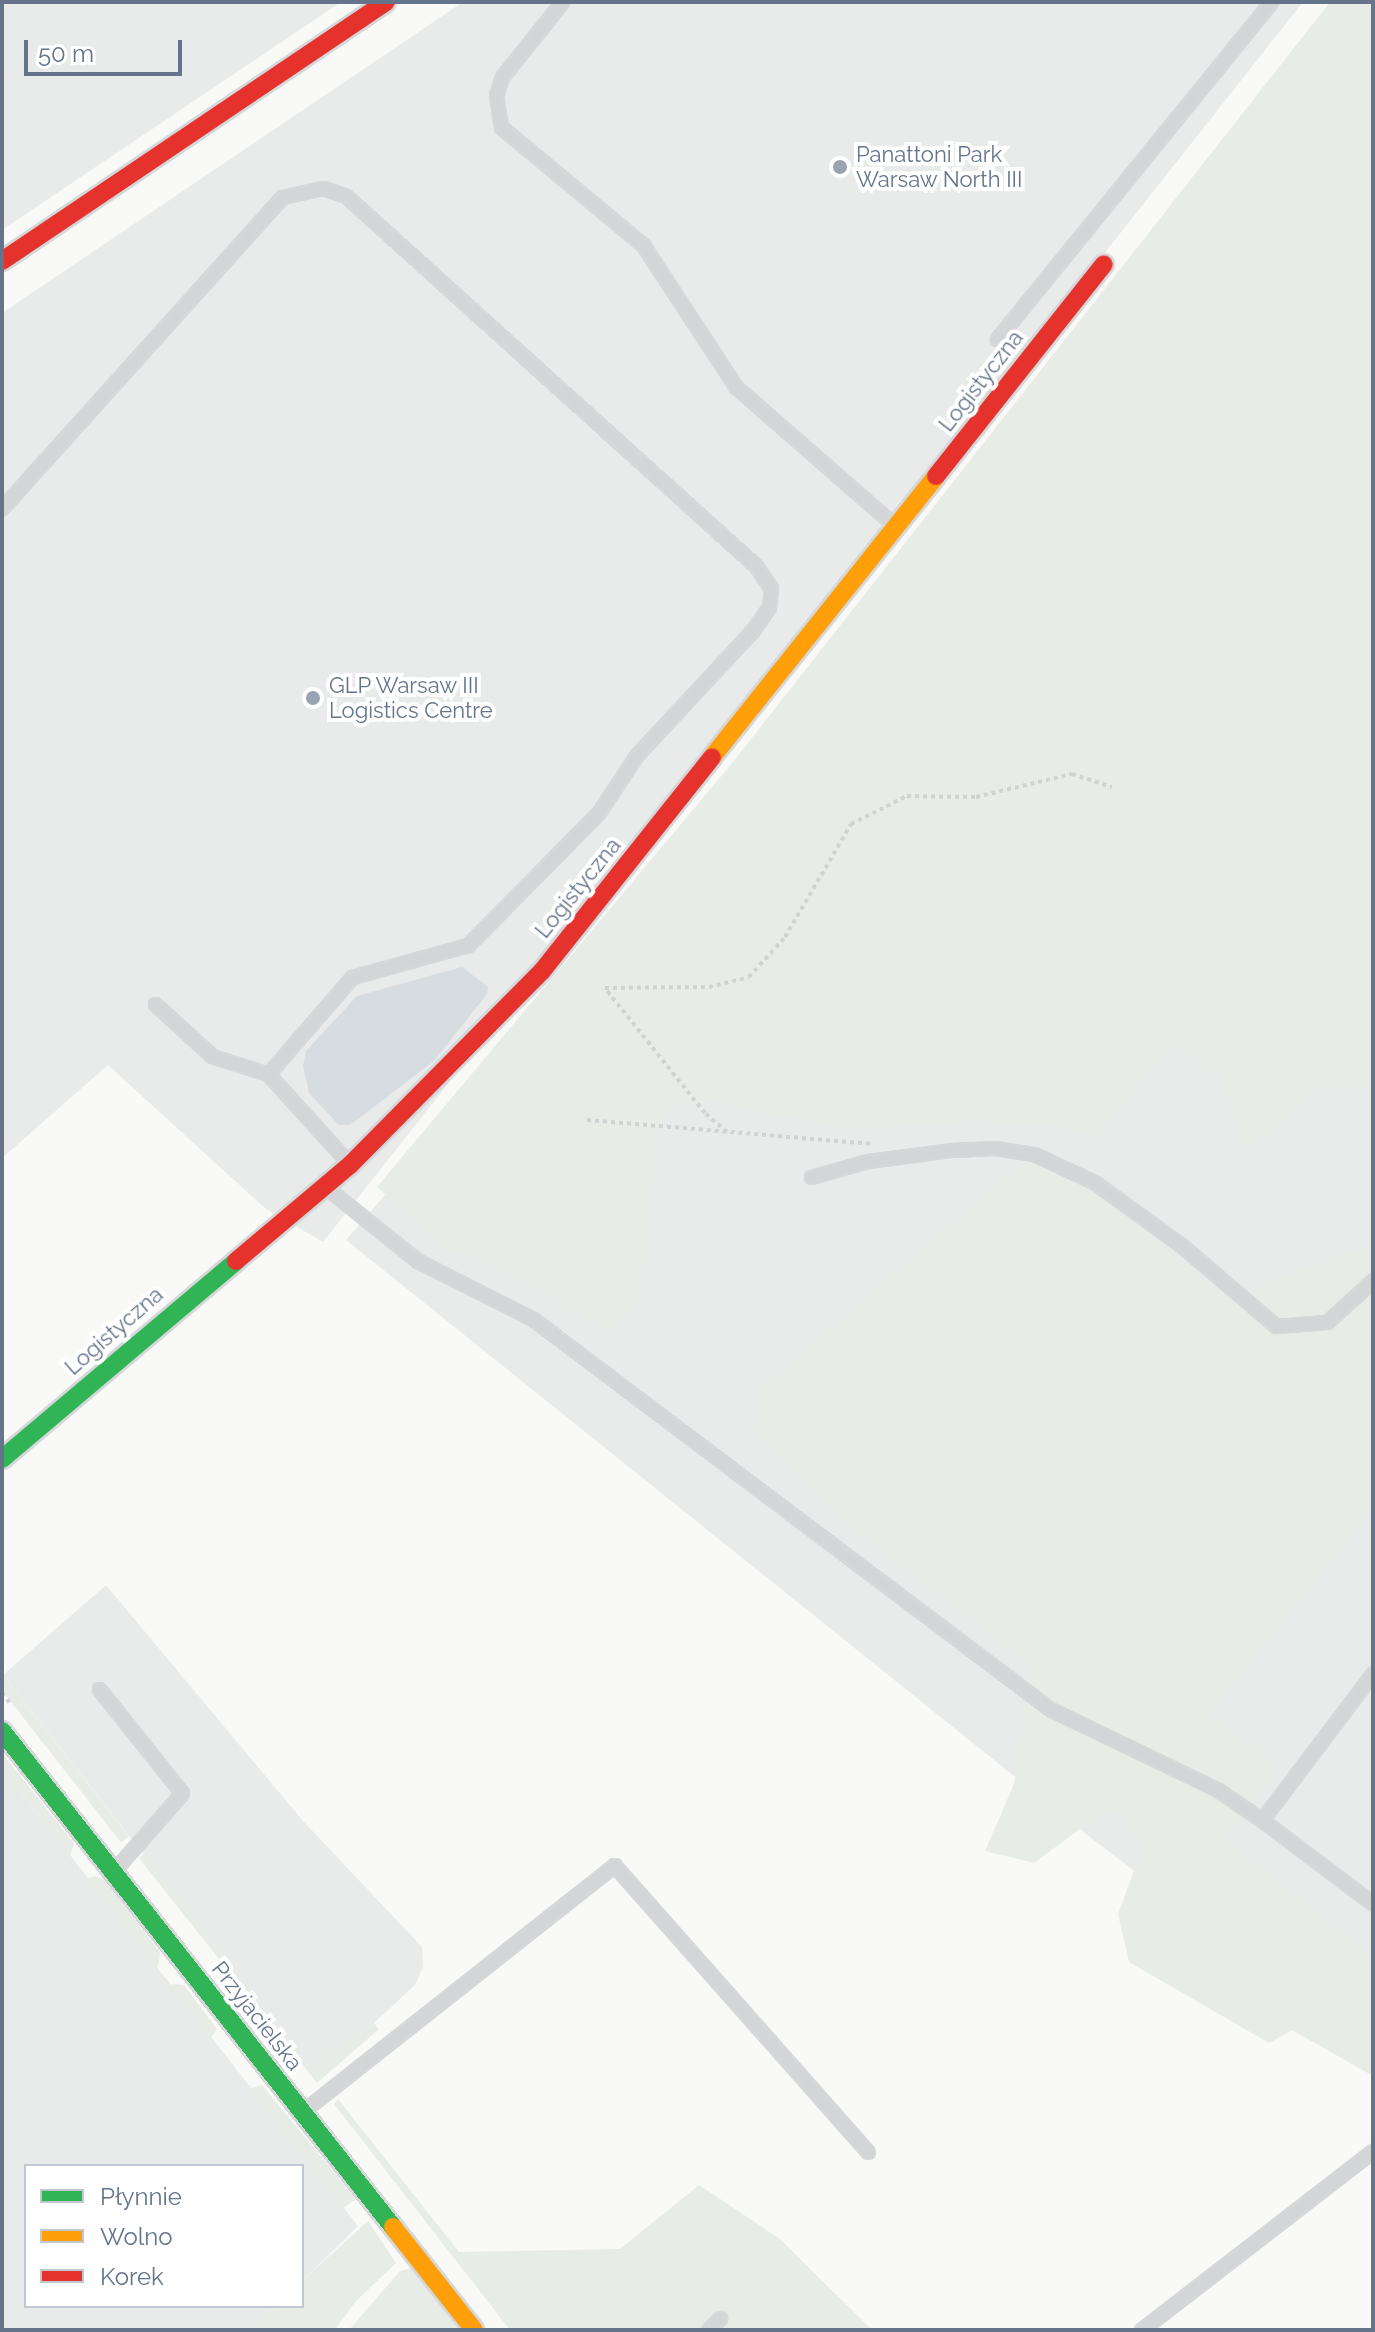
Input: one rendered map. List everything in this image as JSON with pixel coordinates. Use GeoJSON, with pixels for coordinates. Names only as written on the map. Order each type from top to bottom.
{"type":"FeatureCollection","features":[{"type":"Feature","properties":{"kind":"street"},"geometry":{"type":"LineString","coordinates":[[2,261],[386,2]]}},
{"type":"Feature","properties":{"kind":"street","name":"Logistyczna"},"geometry":{"type":"LineString","coordinates":[[2,1459],[350,1165],[542,971],[1104,264]]}},
{"type":"Feature","properties":{"kind":"street","name":"Przyjacielska"},"geometry":{"type":"LineString","coordinates":[[2,1731],[474,2330]]}},
{"type":"Feature","properties":{"kind":"lane"},"geometry":{"type":"LineString","coordinates":[[562,2],[502,77],[496,95],[501,127],[643,245],[736,387],[896,527]]}},
{"type":"Feature","properties":{"kind":"lane"},"geometry":{"type":"LineString","coordinates":[[997,339],[1271,2]]}},
{"type":"Feature","properties":{"kind":"lane"},"geometry":{"type":"LineString","coordinates":[[2,508],[282,197],[323,188],[346,196],[756,566],[771,588],[769,607],[752,631],[636,756],[599,812],[468,945],[352,977],[268,1074]]}},
{"type":"Feature","properties":{"kind":"lane"},"geometry":{"type":"LineString","coordinates":[[155,1004],[212,1056],[268,1074],[350,1165]]}},
{"type":"Feature","properties":{"kind":"lane"},"geometry":{"type":"LineString","coordinates":[[811,1177],[868,1161],[952,1150],[995,1148],[1034,1154],[1094,1182],[1181,1245],[1276,1326],[1327,1322],[1373,1280]]}},
{"type":"Feature","properties":{"kind":"lane"},"geometry":{"type":"LineString","coordinates":[[324,1186],[418,1261],[533,1319],[1050,1709],[1218,1790],[1373,1904]]}},
{"type":"Feature","properties":{"kind":"lane"},"geometry":{"type":"LineString","coordinates":[[1262,1820],[1373,1673]]}},
{"type":"Feature","properties":{"kind":"lane"},"geometry":{"type":"LineString","coordinates":[[99,1689],[182,1793],[113,1871]]}},
{"type":"Feature","properties":{"kind":"lane"},"geometry":{"type":"LineString","coordinates":[[302,2112],[614,1865],[868,2152]]}},
{"type":"Feature","properties":{"kind":"lane"},"geometry":{"type":"LineString","coordinates":[[1141,2330],[1373,2151]]}},
{"type":"Feature","properties":{"kind":"lane"},"geometry":{"type":"LineString","coordinates":[[708,2330],[720,2318]]}},
{"type":"Feature","properties":{"kind":"path"},"geometry":{"type":"LineString","coordinates":[[727,1132],[705,1113],[605,988],[709,987],[749,977],[785,937],[851,824],[907,796],[976,797],[1072,774],[1112,787]]}},
{"type":"Feature","properties":{"kind":"path"},"geometry":{"type":"LineString","coordinates":[[587,1120],[839,1138],[881,1146]]}},
{"type":"Feature","properties":{"kind":"shaded area"},"geometry":{"type":"Polygon","coordinates":[[[2,2],[341,2],[2,230],[2,2]]]}},
{"type":"Feature","properties":{"kind":"shaded area"},"geometry":{"type":"Polygon","coordinates":[[[463,2],[1303,2],[323,1242],[266,1209],[108,1065],[2,1158],[2,313],[463,2]]]}},
{"type":"Feature","properties":{"kind":"shaded area"},"geometry":{"type":"Polygon","coordinates":[[[1330,2],[1373,2],[1373,1090],[1321,1087],[1245,1152],[1221,1074],[1171,1043],[1095,1138],[1055,1124],[968,1121],[847,1130],[712,1100],[661,1108],[638,1305],[610,1329],[501,1269],[442,1246],[377,1187],[733,762],[1330,2]]]}},
{"type":"Feature","properties":{"kind":"shaded area"},"geometry":{"type":"Polygon","coordinates":[[[1373,22],[1373,2052],[1095,1841],[346,1240],[645,894],[1373,22]]]}},
{"type":"Feature","properties":{"kind":"shaded area"},"geometry":{"type":"Polygon","coordinates":[[[462,967],[488,987],[487,994],[434,1061],[350,1125],[339,1125],[309,1093],[303,1066],[306,1051],[357,996],[462,967]]]}},
{"type":"Feature","properties":{"kind":"shaded area"},"geometry":{"type":"Polygon","coordinates":[[[1028,1158],[1089,1188],[1229,1299],[1373,1242],[1373,1508],[1208,1714],[1277,1768],[1224,1839],[1373,1957],[1373,2076],[1292,2030],[1269,2043],[1129,1962],[1118,1914],[1134,1871],[1148,1850],[1117,1812],[1107,1809],[1034,1863],[985,1851],[1014,1784],[1031,1665],[872,1544],[754,1433],[757,1392],[1028,1158]]]}},
{"type":"Feature","properties":{"kind":"shaded area"},"geometry":{"type":"Polygon","coordinates":[[[106,1585],[303,1821],[422,1947],[423,1967],[415,1985],[374,2023],[310,2067],[3,1675],[106,1585]]]}},
{"type":"Feature","properties":{"kind":"shaded area"},"geometry":{"type":"Polygon","coordinates":[[[2,1674],[129,1836],[121,1842],[2,1690],[2,1674]]]}},
{"type":"Feature","properties":{"kind":"shaded area"},"geometry":{"type":"Polygon","coordinates":[[[2,1753],[74,1843],[68,1863],[70,1855],[19,1789],[2,1804],[2,1753]]]}},
{"type":"Feature","properties":{"kind":"shaded area"},"geometry":{"type":"Polygon","coordinates":[[[18,1788],[358,2226],[304,2279],[304,2164],[24,2164],[24,2308],[275,2308],[253,2330],[2,2330],[2,1804],[18,1788]]]}},
{"type":"Feature","properties":{"kind":"shaded area"},"geometry":{"type":"Polygon","coordinates":[[[144,1854],[310,2067],[374,2023],[379,2029],[317,2083],[139,1858],[144,1854]]]}},
{"type":"Feature","properties":{"kind":"shaded area"},"geometry":{"type":"Polygon","coordinates":[[[95,1876],[105,1880],[160,1952],[159,1964],[151,1973],[150,1960],[89,1881],[82,1881],[95,1876]]]}},
{"type":"Feature","properties":{"kind":"shaded area"},"geometry":{"type":"Polygon","coordinates":[[[173,1984],[184,1985],[217,2029],[210,2039],[175,1992],[163,1990],[173,1984]]]}},
{"type":"Feature","properties":{"kind":"shaded area"},"geometry":{"type":"Polygon","coordinates":[[[262,2085],[356,2199],[343,2208],[249,2089],[262,2085]]]}},
{"type":"Feature","properties":{"kind":"shaded area"},"geometry":{"type":"Polygon","coordinates":[[[338,2099],[459,2252],[620,2249],[699,2185],[780,2239],[872,2330],[510,2330],[334,2104],[338,2099]]]}},
{"type":"Feature","properties":{"kind":"shaded area"},"geometry":{"type":"Polygon","coordinates":[[[368,2221],[396,2263],[355,2302],[335,2330],[253,2330],[275,2308],[304,2308],[304,2279],[368,2221]]]}},
{"type":"Feature","properties":{"kind":"shaded area"},"geometry":{"type":"Polygon","coordinates":[[[411,2268],[459,2330],[349,2330],[400,2271],[411,2268]]]}},
{"type":"Feature","properties":{"kind":"traffic: fast"},"geometry":{"type":"LineString","coordinates":[[2,1459],[236,1261]]}},
{"type":"Feature","properties":{"kind":"traffic: fast"},"geometry":{"type":"LineString","coordinates":[[2,1731],[393,2227]]}},
{"type":"Feature","properties":{"kind":"traffic: slow"},"geometry":{"type":"LineString","coordinates":[[712,757],[936,476]]}},
{"type":"Feature","properties":{"kind":"traffic: slow"},"geometry":{"type":"LineString","coordinates":[[393,2227],[474,2330]]}},
{"type":"Feature","properties":{"kind":"traffic: jam"},"geometry":{"type":"LineString","coordinates":[[2,261],[386,2]]}},
{"type":"Feature","properties":{"kind":"traffic: jam"},"geometry":{"type":"LineString","coordinates":[[936,476],[1104,264]]}},
{"type":"Feature","properties":{"kind":"traffic: jam"},"geometry":{"type":"LineString","coordinates":[[236,1261],[350,1165],[542,971],[712,757]]}},
{"type":"Feature","properties":{"kind":"place","name":"Panattoni Park Warsaw North III"},"geometry":{"type":"Point","coordinates":[840,167]}},
{"type":"Feature","properties":{"kind":"place","name":"GLP Warsaw III Logistics Centre"},"geometry":{"type":"Point","coordinates":[313,698]}}]}
